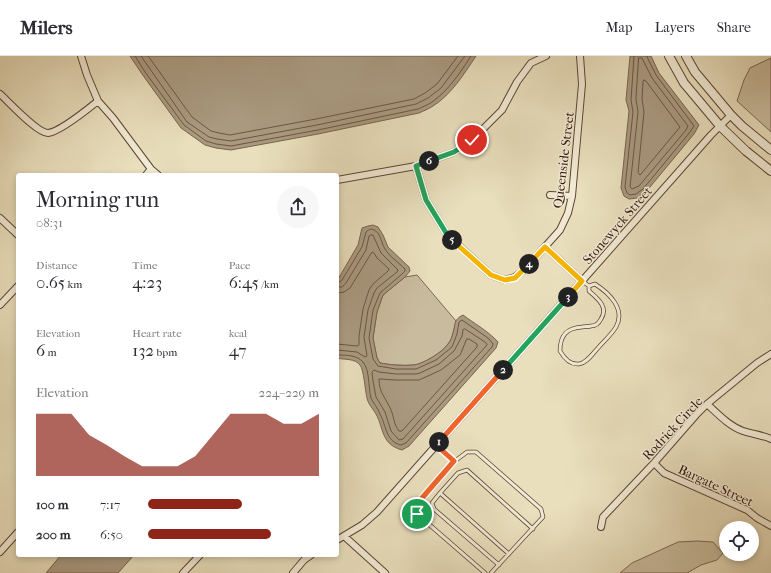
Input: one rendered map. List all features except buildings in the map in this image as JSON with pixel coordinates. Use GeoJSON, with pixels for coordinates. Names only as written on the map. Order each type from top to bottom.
{"type":"FeatureCollection","features":[{"type":"Feature","properties":{"kind":"street"},"geometry":{"type":"LineString","coordinates":[[81,56],[98,101],[156,173]]}},
{"type":"Feature","properties":{"kind":"street"},"geometry":{"type":"LineString","coordinates":[[339,180],[416,166],[454,152],[472,140],[502,110],[517,82],[531,63],[546,56]]}},
{"type":"Feature","properties":{"kind":"street","name":"Queenside Street"},"geometry":{"type":"LineString","coordinates":[[416,166],[426,200],[448,236],[491,275],[505,280],[515,278],[560,230],[568,214],[572,196],[582,84],[580,56]]}},
{"type":"Feature","properties":{"kind":"street"},"geometry":{"type":"LineString","coordinates":[[669,56],[684,83],[720,126],[746,151],[771,171]]}},
{"type":"Feature","properties":{"kind":"street"},"geometry":{"type":"LineString","coordinates":[[686,56],[695,72],[731,115],[771,150]]}},
{"type":"Feature","properties":{"kind":"street"},"geometry":{"type":"LineString","coordinates":[[0,94],[33,125],[48,133],[58,130],[98,101]]}},
{"type":"Feature","properties":{"kind":"street","name":"Stonewyck Street"},"geometry":{"type":"LineString","coordinates":[[339,539],[362,525],[377,512],[731,115]]}},
{"type":"Feature","properties":{"kind":"street"},"geometry":{"type":"LineString","coordinates":[[148,173],[152,170]]}},
{"type":"Feature","properties":{"kind":"street"},"geometry":{"type":"LineString","coordinates":[[550,196],[572,196]]}},
{"type":"Feature","properties":{"kind":"street"},"geometry":{"type":"LineString","coordinates":[[0,218],[16,233]]}},
{"type":"Feature","properties":{"kind":"street"},"geometry":{"type":"LineString","coordinates":[[545,247],[582,281]]}},
{"type":"Feature","properties":{"kind":"street"},"geometry":{"type":"LineString","coordinates":[[0,305],[16,288]]}},
{"type":"Feature","properties":{"kind":"street","name":"Rodrick Circle"},"geometry":{"type":"LineString","coordinates":[[601,527],[603,517],[654,464],[696,415],[707,404],[757,363],[771,354]]}},
{"type":"Feature","properties":{"kind":"street"},"geometry":{"type":"LineString","coordinates":[[707,404],[735,427],[743,431],[771,439]]}},
{"type":"Feature","properties":{"kind":"street","name":"Bargate Street"},"geometry":{"type":"LineString","coordinates":[[654,464],[664,473],[747,510],[771,526]]}},
{"type":"Feature","properties":{"kind":"street"},"geometry":{"type":"LineString","coordinates":[[0,552],[16,534]]}},
{"type":"Feature","properties":{"kind":"street"},"geometry":{"type":"LineString","coordinates":[[344,536],[385,573]]}},
{"type":"Feature","properties":{"kind":"street"},"geometry":{"type":"LineString","coordinates":[[183,573],[198,557]]}},
{"type":"Feature","properties":{"kind":"street"},"geometry":{"type":"LineString","coordinates":[[293,573],[308,557]]}},
{"type":"Feature","properties":{"kind":"lane"},"geometry":{"type":"LineString","coordinates":[[582,281],[589,286],[589,291],[599,299],[604,313],[597,324],[574,328],[568,330],[564,334],[561,339],[560,351],[564,358],[571,363],[581,364],[589,358],[616,328],[619,320],[619,310],[614,301],[595,284],[589,286]]}},
{"type":"Feature","properties":{"kind":"lane"},"geometry":{"type":"LineString","coordinates":[[436,445],[454,461]]}},
{"type":"Feature","properties":{"kind":"lane"},"geometry":{"type":"LineString","coordinates":[[485,573],[417,514],[416,505],[454,461],[467,452],[476,452],[541,509],[543,517],[491,573]]}},
{"type":"Feature","properties":{"kind":"lane"},"geometry":{"type":"LineString","coordinates":[[499,565],[434,509],[432,503],[458,473],[467,470],[532,529]]}},
{"type":"Feature","properties":{"kind":"lane"},"geometry":{"type":"LineString","coordinates":[[440,493],[509,554]]}},
{"type":"Feature","properties":{"kind":"shaded area"},"geometry":{"type":"Polygon","coordinates":[[[771,58],[771,132],[737,101],[750,68],[771,58]]]}},
{"type":"Feature","properties":{"kind":"shaded area"},"geometry":{"type":"Polygon","coordinates":[[[417,275],[456,321],[450,342],[437,354],[418,364],[393,365],[380,363],[377,358],[373,338],[377,312],[383,295],[405,277],[417,275]]]}},
{"type":"Feature","properties":{"kind":"shaded area"},"geometry":{"type":"Polygon","coordinates":[[[678,542],[713,542],[719,549],[719,558],[717,560],[701,565],[687,573],[620,573],[632,563],[678,542]]]}},
{"type":"Feature","properties":{"kind":"water"},"geometry":{"type":"Polygon","coordinates":[[[130,56],[476,56],[457,84],[446,96],[431,107],[419,113],[231,150],[205,145],[181,128],[130,56]]]}},
{"type":"Feature","properties":{"kind":"water"},"geometry":{"type":"Polygon","coordinates":[[[630,56],[651,56],[659,73],[699,125],[694,134],[645,193],[637,198],[629,199],[624,196],[621,188],[629,111],[626,100],[630,56]]]}},
{"type":"Feature","properties":{"kind":"water"},"geometry":{"type":"Polygon","coordinates":[[[373,225],[378,227],[388,247],[409,267],[410,271],[383,295],[377,312],[373,338],[377,358],[380,363],[414,365],[432,357],[442,351],[449,343],[454,330],[455,322],[463,315],[486,331],[498,342],[496,348],[409,446],[402,450],[390,444],[384,435],[379,420],[369,404],[360,365],[352,360],[339,358],[339,278],[358,245],[362,228],[373,225]]]}},
{"type":"Feature","properties":{"kind":"water"},"geometry":{"type":"Polygon","coordinates":[[[59,557],[132,557],[118,573],[46,573],[59,557]]]}},
{"type":"Feature","properties":{"kind":"route"},"geometry":{"type":"LineString","coordinates":[[417,514],[416,505],[454,461],[436,445],[582,281],[545,247],[515,278],[505,280],[491,275],[448,236],[426,200],[416,166],[454,152],[472,140]]}}]}
